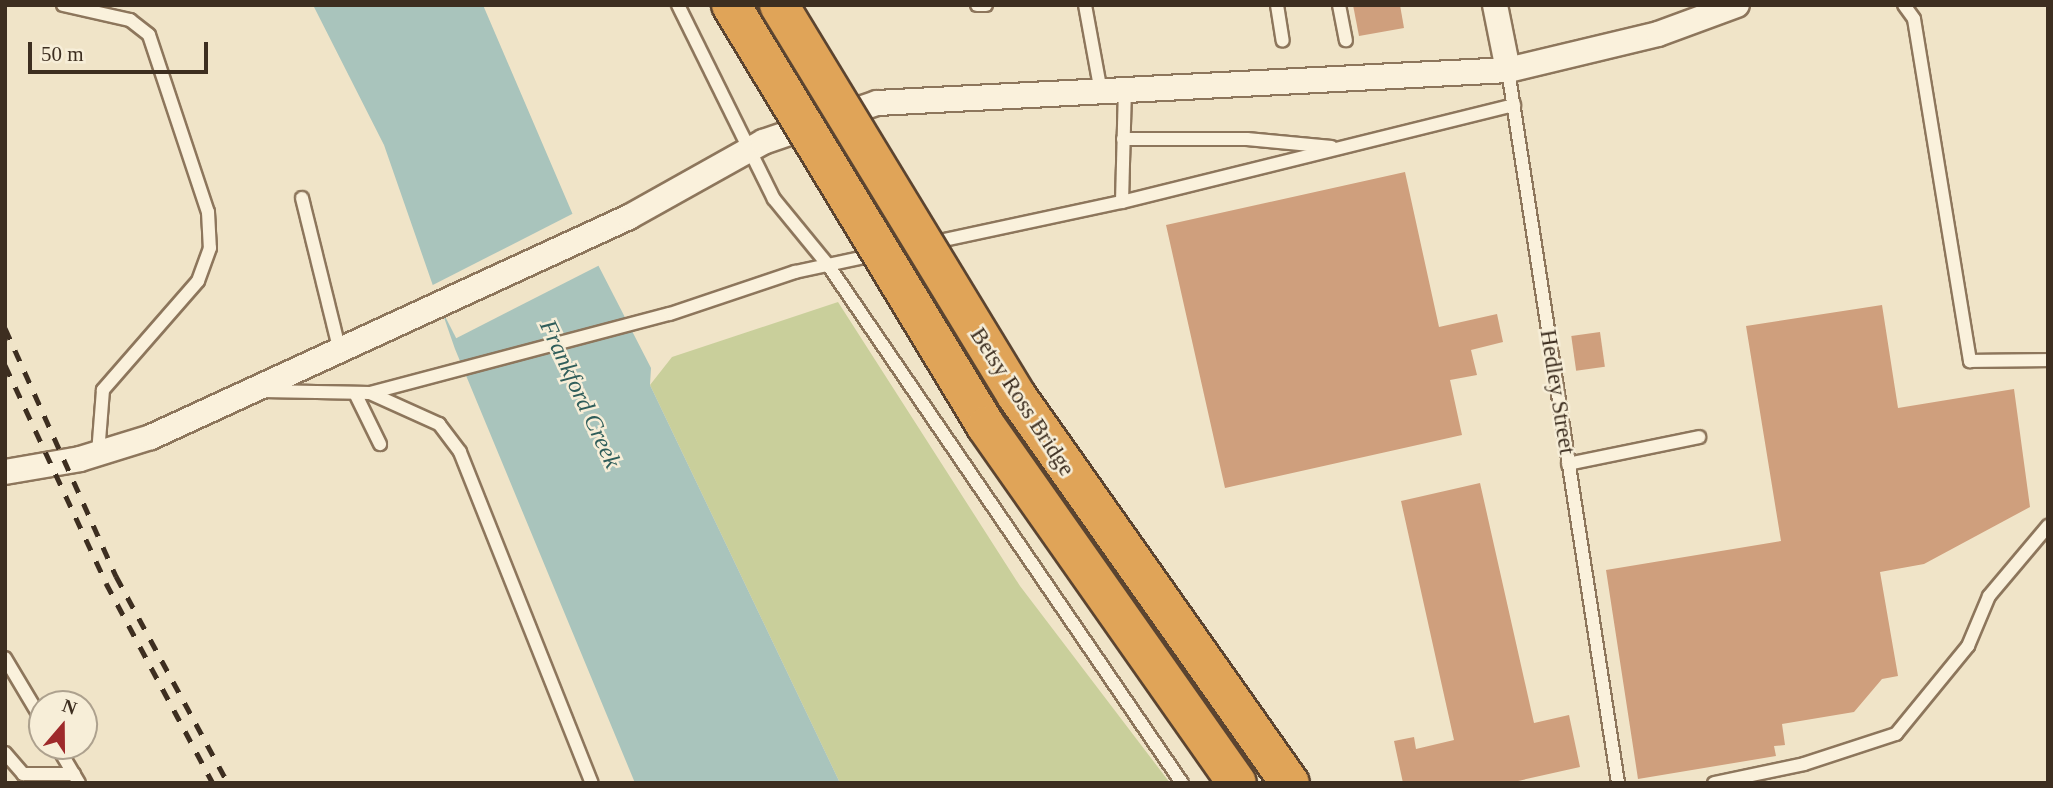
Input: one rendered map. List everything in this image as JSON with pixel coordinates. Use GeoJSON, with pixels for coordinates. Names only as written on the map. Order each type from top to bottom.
{"type":"FeatureCollection","features":[{"type":"Feature","properties":{"kind":"highway","name":"Betsy Ross Bridge"},"geometry":{"type":"LineString","coordinates":[[731,5],[986,426],[1237,783]]}},
{"type":"Feature","properties":{"kind":"highway","name":"Betsy Ross Bridge"},"geometry":{"type":"LineString","coordinates":[[779,5],[1017,395],[1290,783]]}},
{"type":"Feature","properties":{"kind":"street","name":"Hedley Street"},"geometry":{"type":"LineString","coordinates":[[1495,5],[1508,70]]}},
{"type":"Feature","properties":{"kind":"street"},"geometry":{"type":"LineString","coordinates":[[5,472],[98,453],[252,391],[629,217],[752,148],[877,103],[1112,87],[1508,70],[1658,34],[1737,5]]}},
{"type":"Feature","properties":{"kind":"lane"},"geometry":{"type":"LineString","coordinates":[[64,5],[131,19],[149,35],[208,212],[209,248],[198,281],[103,390],[98,453]]}},
{"type":"Feature","properties":{"kind":"lane"},"geometry":{"type":"LineString","coordinates":[[678,5],[752,148],[774,198],[828,265],[1182,783]]}},
{"type":"Feature","properties":{"kind":"lane"},"geometry":{"type":"LineString","coordinates":[[978,5],[986,5]]}},
{"type":"Feature","properties":{"kind":"lane"},"geometry":{"type":"LineString","coordinates":[[1085,5],[1112,87],[1123,139],[1122,202]]}},
{"type":"Feature","properties":{"kind":"lane"},"geometry":{"type":"LineString","coordinates":[[1277,5],[1283,41]]}},
{"type":"Feature","properties":{"kind":"lane"},"geometry":{"type":"LineString","coordinates":[[1339,5],[1346,40]]}},
{"type":"Feature","properties":{"kind":"lane"},"geometry":{"type":"LineString","coordinates":[[1905,5],[1914,19],[1970,361],[2048,360]]}},
{"type":"Feature","properties":{"kind":"lane","name":"Hedley Street"},"geometry":{"type":"LineString","coordinates":[[1508,70],[1617,781]]}},
{"type":"Feature","properties":{"kind":"lane"},"geometry":{"type":"LineString","coordinates":[[252,391],[370,393],[670,314],[828,265],[1122,202],[1514,105]]}},
{"type":"Feature","properties":{"kind":"lane"},"geometry":{"type":"LineString","coordinates":[[1123,139],[1247,139],[1341,148]]}},
{"type":"Feature","properties":{"kind":"lane"},"geometry":{"type":"LineString","coordinates":[[302,198],[340,351]]}},
{"type":"Feature","properties":{"kind":"lane"},"geometry":{"type":"LineString","coordinates":[[355,393],[380,444]]}},
{"type":"Feature","properties":{"kind":"lane"},"geometry":{"type":"LineString","coordinates":[[370,393],[439,424],[460,452],[592,783]]}},
{"type":"Feature","properties":{"kind":"lane"},"geometry":{"type":"LineString","coordinates":[[1568,464],[1699,437]]}},
{"type":"Feature","properties":{"kind":"lane"},"geometry":{"type":"LineString","coordinates":[[1714,783],[1777,776],[1896,734],[1968,646],[1989,596],[2048,526]]}},
{"type":"Feature","properties":{"kind":"lane"},"geometry":{"type":"LineString","coordinates":[[5,658],[28,697]]}},
{"type":"Feature","properties":{"kind":"lane"},"geometry":{"type":"LineString","coordinates":[[5,753],[23,774],[76,778]]}},
{"type":"Feature","properties":{"kind":"lane"},"geometry":{"type":"LineString","coordinates":[[65,760],[76,778]]}},
{"type":"Feature","properties":{"kind":"green space"},"geometry":{"type":"Polygon","coordinates":[[[838,302],[1020,586],[1170,783],[840,783],[650,385],[672,357],[838,302]]]}},
{"type":"Feature","properties":{"kind":"water","name":"Frankford Creek"},"geometry":{"type":"Polygon","coordinates":[[[313,5],[483,5],[576,222],[651,368],[650,385],[840,783],[635,783],[455,349],[384,145],[313,5]]]}},
{"type":"Feature","properties":{"kind":"pier"},"geometry":{"type":"Polygon","coordinates":[[[576,212],[602,264],[456,338],[430,286],[576,212]]]}},
{"type":"Feature","properties":{"kind":"building"},"geometry":{"type":"Polygon","coordinates":[[[1353,5],[1400,5],[1404,28],[1359,36],[1353,5]]]}},
{"type":"Feature","properties":{"kind":"building"},"geometry":{"type":"Polygon","coordinates":[[[1405,172],[1439,327],[1497,314],[1503,342],[1471,350],[1477,375],[1450,380],[1462,435],[1225,488],[1166,225],[1405,172]]]}},
{"type":"Feature","properties":{"kind":"building"},"geometry":{"type":"Polygon","coordinates":[[[1882,305],[1898,408],[2014,389],[2030,507],[1924,564],[1880,572],[1898,676],[1882,679],[1854,712],[1782,724],[1785,745],[1774,746],[1776,756],[1638,779],[1606,570],[1781,541],[1746,326],[1882,305]]]}},
{"type":"Feature","properties":{"kind":"building"},"geometry":{"type":"Polygon","coordinates":[[[1600,332],[1605,367],[1576,371],[1571,336],[1600,332]]]}},
{"type":"Feature","properties":{"kind":"building"},"geometry":{"type":"Polygon","coordinates":[[[1480,483],[1534,723],[1569,715],[1580,767],[1509,783],[1403,783],[1394,741],[1414,737],[1416,749],[1454,740],[1401,501],[1480,483]]]}},
{"type":"Feature","properties":{"kind":"railway"},"geometry":{"type":"LineString","coordinates":[[5,328],[116,576],[228,783]]}},
{"type":"Feature","properties":{"kind":"railway"},"geometry":{"type":"LineString","coordinates":[[5,365],[106,583],[213,783]]}}]}
